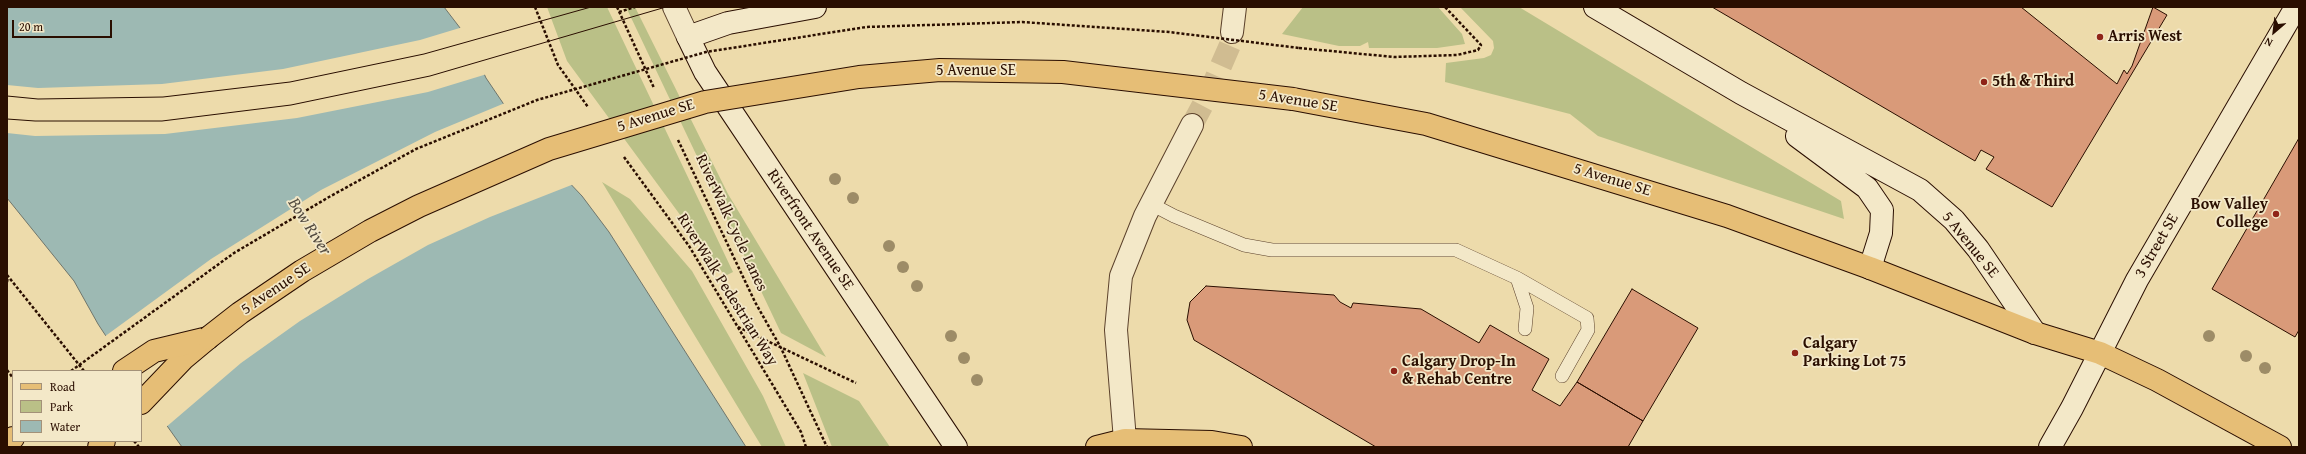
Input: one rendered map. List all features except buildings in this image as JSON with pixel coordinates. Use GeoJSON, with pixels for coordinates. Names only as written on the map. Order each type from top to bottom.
{"type":"FeatureCollection","features":[{"type":"Feature","properties":{"kind":"main road","name":"5 Avenue SE"},"geometry":{"type":"LineString","coordinates":[[142,402],[184,358],[208,338],[240,313],[302,271],[370,231],[419,206],[549,149],[705,102],[858,77],[940,70],[1063,72],[1293,99],[1426,124],[1727,216],[1870,268],[2035,333],[2100,353],[2156,380],[2280,447]]}},
{"type":"Feature","properties":{"kind":"main road"},"geometry":{"type":"LineString","coordinates":[[126,370],[154,351],[208,338]]}},
{"type":"Feature","properties":{"kind":"main road"},"geometry":{"type":"LineString","coordinates":[[1097,447],[1125,440],[1212,442],[1241,447]]}},
{"type":"Feature","properties":{"kind":"street","name":"Riverfront Avenue SE"},"geometry":{"type":"LineString","coordinates":[[674,7],[688,37],[714,85],[956,447]]}},
{"type":"Feature","properties":{"kind":"street"},"geometry":{"type":"LineString","coordinates":[[688,37],[728,23],[815,7]]}},
{"type":"Feature","properties":{"kind":"street"},"geometry":{"type":"LineString","coordinates":[[1232,32],[1234,7]]}},
{"type":"Feature","properties":{"kind":"street","name":"5 Avenue SE"},"geometry":{"type":"LineString","coordinates":[[1595,7],[1741,93],[1920,190],[1954,220],[1978,249],[2035,333]]}},
{"type":"Feature","properties":{"kind":"street","name":"3 Street SE"},"geometry":{"type":"LineString","coordinates":[[2050,447],[2137,280],[2296,7]]}},
{"type":"Feature","properties":{"kind":"street","name":"5 Avenue SE"},"geometry":{"type":"LineString","coordinates":[[1741,93],[1867,188],[1882,210],[1881,233],[1870,268]]}},
{"type":"Feature","properties":{"kind":"street"},"geometry":{"type":"LineString","coordinates":[[1125,440],[1116,330],[1121,276],[1152,204],[1192,125]]}},
{"type":"Feature","properties":{"kind":"lane"},"geometry":{"type":"LineString","coordinates":[[1152,204],[1174,216],[1244,245],[1272,250],[1456,250],[1517,278],[1587,318],[1588,330],[1562,376]]}},
{"type":"Feature","properties":{"kind":"lane"},"geometry":{"type":"LineString","coordinates":[[1517,278],[1527,308],[1525,329]]}},
{"type":"Feature","properties":{"kind":"path"},"geometry":{"type":"LineString","coordinates":[[535,7],[558,65],[590,110]]}},
{"type":"Feature","properties":{"kind":"path"},"geometry":{"type":"LineString","coordinates":[[617,7],[657,93]]}},
{"type":"Feature","properties":{"kind":"path"},"geometry":{"type":"LineString","coordinates":[[619,12],[635,7]]}},
{"type":"Feature","properties":{"kind":"path"},"geometry":{"type":"LineString","coordinates":[[1299,48],[1394,57],[1457,55],[1478,50],[1481,45],[1445,7]]}},
{"type":"Feature","properties":{"kind":"path","name":"RiverWalk Cycle Lanes"},"geometry":{"type":"LineString","coordinates":[[677,136],[755,302],[781,348],[827,447]]}},
{"type":"Feature","properties":{"kind":"path","name":"RiverWalk Pedestrian Way"},"geometry":{"type":"LineString","coordinates":[[622,154],[689,246],[801,432],[806,447]]}},
{"type":"Feature","properties":{"kind":"path"},"geometry":{"type":"LineString","coordinates":[[7,275],[7,282]]}},
{"type":"Feature","properties":{"kind":"path"},"geometry":{"type":"LineString","coordinates":[[7,275],[83,370]]}},
{"type":"Feature","properties":{"kind":"path"},"geometry":{"type":"LineString","coordinates":[[737,327],[856,382]]}},
{"type":"Feature","properties":{"kind":"green space"},"geometry":{"type":"Polygon","coordinates":[[[547,7],[607,7],[733,272],[725,276],[567,61],[547,7]]]}},
{"type":"Feature","properties":{"kind":"green space"},"geometry":{"type":"Polygon","coordinates":[[[626,7],[635,7],[728,194],[826,357],[781,333],[626,7]]]}},
{"type":"Feature","properties":{"kind":"green space"},"geometry":{"type":"Polygon","coordinates":[[[1303,7],[1438,7],[1462,34],[1465,44],[1437,48],[1369,48],[1368,42],[1360,46],[1339,46],[1282,34],[1303,7]]]}},
{"type":"Feature","properties":{"kind":"green space"},"geometry":{"type":"Polygon","coordinates":[[[1460,7],[1519,7],[1841,201],[1844,219],[1598,136],[1570,114],[1445,82],[1446,63],[1484,58],[1491,55],[1494,48],[1493,41],[1460,7]]]}},
{"type":"Feature","properties":{"kind":"green space"},"geometry":{"type":"Polygon","coordinates":[[[602,182],[630,199],[692,271],[763,396],[786,447],[762,447],[602,182]]]}},
{"type":"Feature","properties":{"kind":"green space"},"geometry":{"type":"Polygon","coordinates":[[[803,373],[859,401],[890,447],[832,447],[803,373]]]}},
{"type":"Feature","properties":{"kind":"water","name":"Bow River"},"geometry":{"type":"Polygon","coordinates":[[[7,7],[444,7],[467,37],[486,78],[526,137],[582,196],[609,232],[746,447],[182,447],[142,390],[142,370],[128,370],[98,324],[74,281],[7,198],[7,7]]]}},
{"type":"Feature","properties":{"kind":"pier"},"geometry":{"type":"Polygon","coordinates":[[[463,27],[469,36],[487,74],[428,92],[297,118],[165,134],[35,136],[7,133],[7,85],[38,88],[162,84],[283,69],[420,40],[463,27]]]}},
{"type":"Feature","properties":{"kind":"pier"},"geometry":{"type":"Polygon","coordinates":[[[505,103],[527,136],[574,184],[490,217],[428,245],[368,279],[300,321],[241,363],[165,428],[142,394],[142,370],[126,370],[104,337],[211,259],[321,190],[435,132],[505,103]]]}},
{"type":"Feature","properties":{"kind":"tunnel"},"geometry":{"type":"LineString","coordinates":[[1192,125],[1210,91],[1230,45],[1232,32]]}},
{"type":"Feature","properties":{"kind":"tram line"},"geometry":{"type":"LineString","coordinates":[[7,96],[38,99],[163,97],[290,82],[424,54],[591,7]]}},
{"type":"Feature","properties":{"kind":"tram line"},"geometry":{"type":"LineString","coordinates":[[7,119],[35,121],[162,121],[291,105],[430,76],[666,7]]}},
{"type":"Feature","properties":{"kind":"place","name":"Arris West"},"geometry":{"type":"Point","coordinates":[2100,37]}},
{"type":"Feature","properties":{"kind":"place","name":"5th & Third"},"geometry":{"type":"Point","coordinates":[1984,82]}},
{"type":"Feature","properties":{"kind":"place","name":"Bow Valley College"},"geometry":{"type":"Point","coordinates":[2276,214]}},
{"type":"Feature","properties":{"kind":"place","name":"Calgary Parking Lot 75"},"geometry":{"type":"Point","coordinates":[1795,353]}},
{"type":"Feature","properties":{"kind":"place","name":"Calgary Drop-In & Rehab Centre"},"geometry":{"type":"Point","coordinates":[1394,371]}}]}
